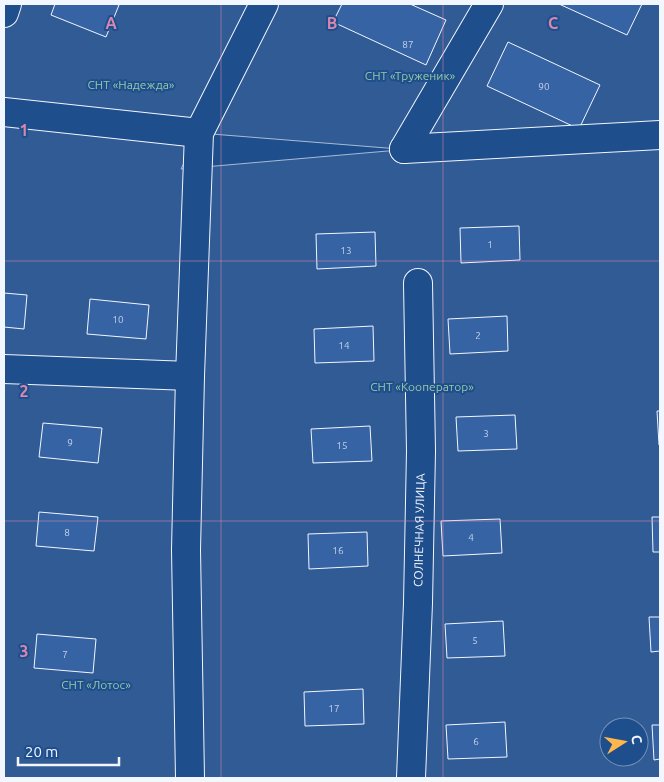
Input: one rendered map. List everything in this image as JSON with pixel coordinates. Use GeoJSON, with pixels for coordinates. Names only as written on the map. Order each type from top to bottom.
{"type":"FeatureCollection","features":[{"type":"Feature","properties":{"kind":"street"},"geometry":{"type":"LineString","coordinates":[[4,12],[7,4]]}},
{"type":"Feature","properties":{"kind":"street"},"geometry":{"type":"LineString","coordinates":[[190,778],[186,550],[199,133],[264,4]]}},
{"type":"Feature","properties":{"kind":"street"},"geometry":{"type":"LineString","coordinates":[[489,4],[404,150],[660,135]]}},
{"type":"Feature","properties":{"kind":"street"},"geometry":{"type":"LineString","coordinates":[[4,112],[199,133]]}},
{"type":"Feature","properties":{"kind":"street","name":"СОЛНЕЧНАЯ УЛИЦА"},"geometry":{"type":"LineString","coordinates":[[411,778],[418,603],[421,451],[418,283]]}},
{"type":"Feature","properties":{"kind":"street"},"geometry":{"type":"LineString","coordinates":[[4,369],[190,376]]}},
{"type":"Feature","properties":{"kind":"shaded area"},"geometry":{"type":"Polygon","coordinates":[[[4,4],[660,4],[660,778],[4,778],[4,4]],[[199,133],[181,169],[399,150],[199,133]]]}},
{"type":"Feature","properties":{"kind":"building"},"geometry":{"type":"Polygon","coordinates":[[[55,4],[119,5],[106,37],[51,15],[55,4]]]}},
{"type":"Feature","properties":{"kind":"building"},"geometry":{"type":"Polygon","coordinates":[[[342,4],[410,4],[446,20],[426,65],[333,22],[342,4]]]}},
{"type":"Feature","properties":{"kind":"building"},"geometry":{"type":"Polygon","coordinates":[[[559,4],[642,4],[627,35],[559,4]]]}},
{"type":"Feature","properties":{"kind":"building"},"geometry":{"type":"Polygon","coordinates":[[[508,42],[600,85],[579,129],[487,86],[508,42]]]}},
{"type":"Feature","properties":{"kind":"building"},"geometry":{"type":"Polygon","coordinates":[[[519,226],[520,260],[461,263],[460,228],[519,226]]]}},
{"type":"Feature","properties":{"kind":"building"},"geometry":{"type":"Polygon","coordinates":[[[375,232],[376,266],[317,269],[316,234],[375,232]]]}},
{"type":"Feature","properties":{"kind":"building"},"geometry":{"type":"Polygon","coordinates":[[[4,293],[27,295],[24,329],[4,327],[4,293]]]}},
{"type":"Feature","properties":{"kind":"building"},"geometry":{"type":"Polygon","coordinates":[[[90,299],[149,305],[146,339],[87,334],[90,299]]]}},
{"type":"Feature","properties":{"kind":"building"},"geometry":{"type":"Polygon","coordinates":[[[507,316],[508,351],[450,354],[448,319],[507,316]]]}},
{"type":"Feature","properties":{"kind":"building"},"geometry":{"type":"Polygon","coordinates":[[[373,326],[374,361],[315,363],[314,329],[373,326]]]}},
{"type":"Feature","properties":{"kind":"building"},"geometry":{"type":"Polygon","coordinates":[[[657,411],[660,411],[660,445],[659,445],[657,411]]]}},
{"type":"Feature","properties":{"kind":"building"},"geometry":{"type":"Polygon","coordinates":[[[515,415],[517,449],[458,451],[456,417],[515,415]]]}},
{"type":"Feature","properties":{"kind":"building"},"geometry":{"type":"Polygon","coordinates":[[[43,423],[102,428],[98,463],[39,457],[43,423]]]}},
{"type":"Feature","properties":{"kind":"building"},"geometry":{"type":"Polygon","coordinates":[[[370,426],[372,461],[313,463],[311,429],[370,426]]]}},
{"type":"Feature","properties":{"kind":"building"},"geometry":{"type":"Polygon","coordinates":[[[39,512],[98,517],[94,551],[36,546],[39,512]]]}},
{"type":"Feature","properties":{"kind":"building"},"geometry":{"type":"Polygon","coordinates":[[[652,517],[660,517],[660,552],[653,552],[652,517]]]}},
{"type":"Feature","properties":{"kind":"building"},"geometry":{"type":"Polygon","coordinates":[[[500,519],[502,553],[443,556],[441,521],[500,519]]]}},
{"type":"Feature","properties":{"kind":"building"},"geometry":{"type":"Polygon","coordinates":[[[367,532],[368,566],[309,569],[308,534],[367,532]]]}},
{"type":"Feature","properties":{"kind":"building"},"geometry":{"type":"Polygon","coordinates":[[[649,617],[660,617],[660,651],[651,652],[649,617]]]}},
{"type":"Feature","properties":{"kind":"building"},"geometry":{"type":"Polygon","coordinates":[[[503,621],[505,656],[447,658],[445,624],[503,621]]]}},
{"type":"Feature","properties":{"kind":"building"},"geometry":{"type":"Polygon","coordinates":[[[37,634],[96,639],[93,673],[34,668],[37,634]]]}},
{"type":"Feature","properties":{"kind":"building"},"geometry":{"type":"Polygon","coordinates":[[[363,689],[364,724],[305,726],[304,692],[363,689]]]}},
{"type":"Feature","properties":{"kind":"building"},"geometry":{"type":"Polygon","coordinates":[[[505,722],[507,757],[448,759],[446,725],[505,722]]]}},
{"type":"Feature","properties":{"kind":"building"},"geometry":{"type":"Polygon","coordinates":[[[652,725],[660,725],[660,759],[654,760],[652,725]]]}},
{"type":"Feature","properties":{"kind":"park label","name":"СНТ «Труженик»"},"geometry":{"type":"Point","coordinates":[410,76]}},
{"type":"Feature","properties":{"kind":"park label","name":"СНТ «Надежда»"},"geometry":{"type":"Point","coordinates":[131,85]}},
{"type":"Feature","properties":{"kind":"park label","name":"СНТ «Кооператор»"},"geometry":{"type":"Point","coordinates":[422,387]}},
{"type":"Feature","properties":{"kind":"park label","name":"СНТ «Лотос»"},"geometry":{"type":"Point","coordinates":[96,685]}}]}
